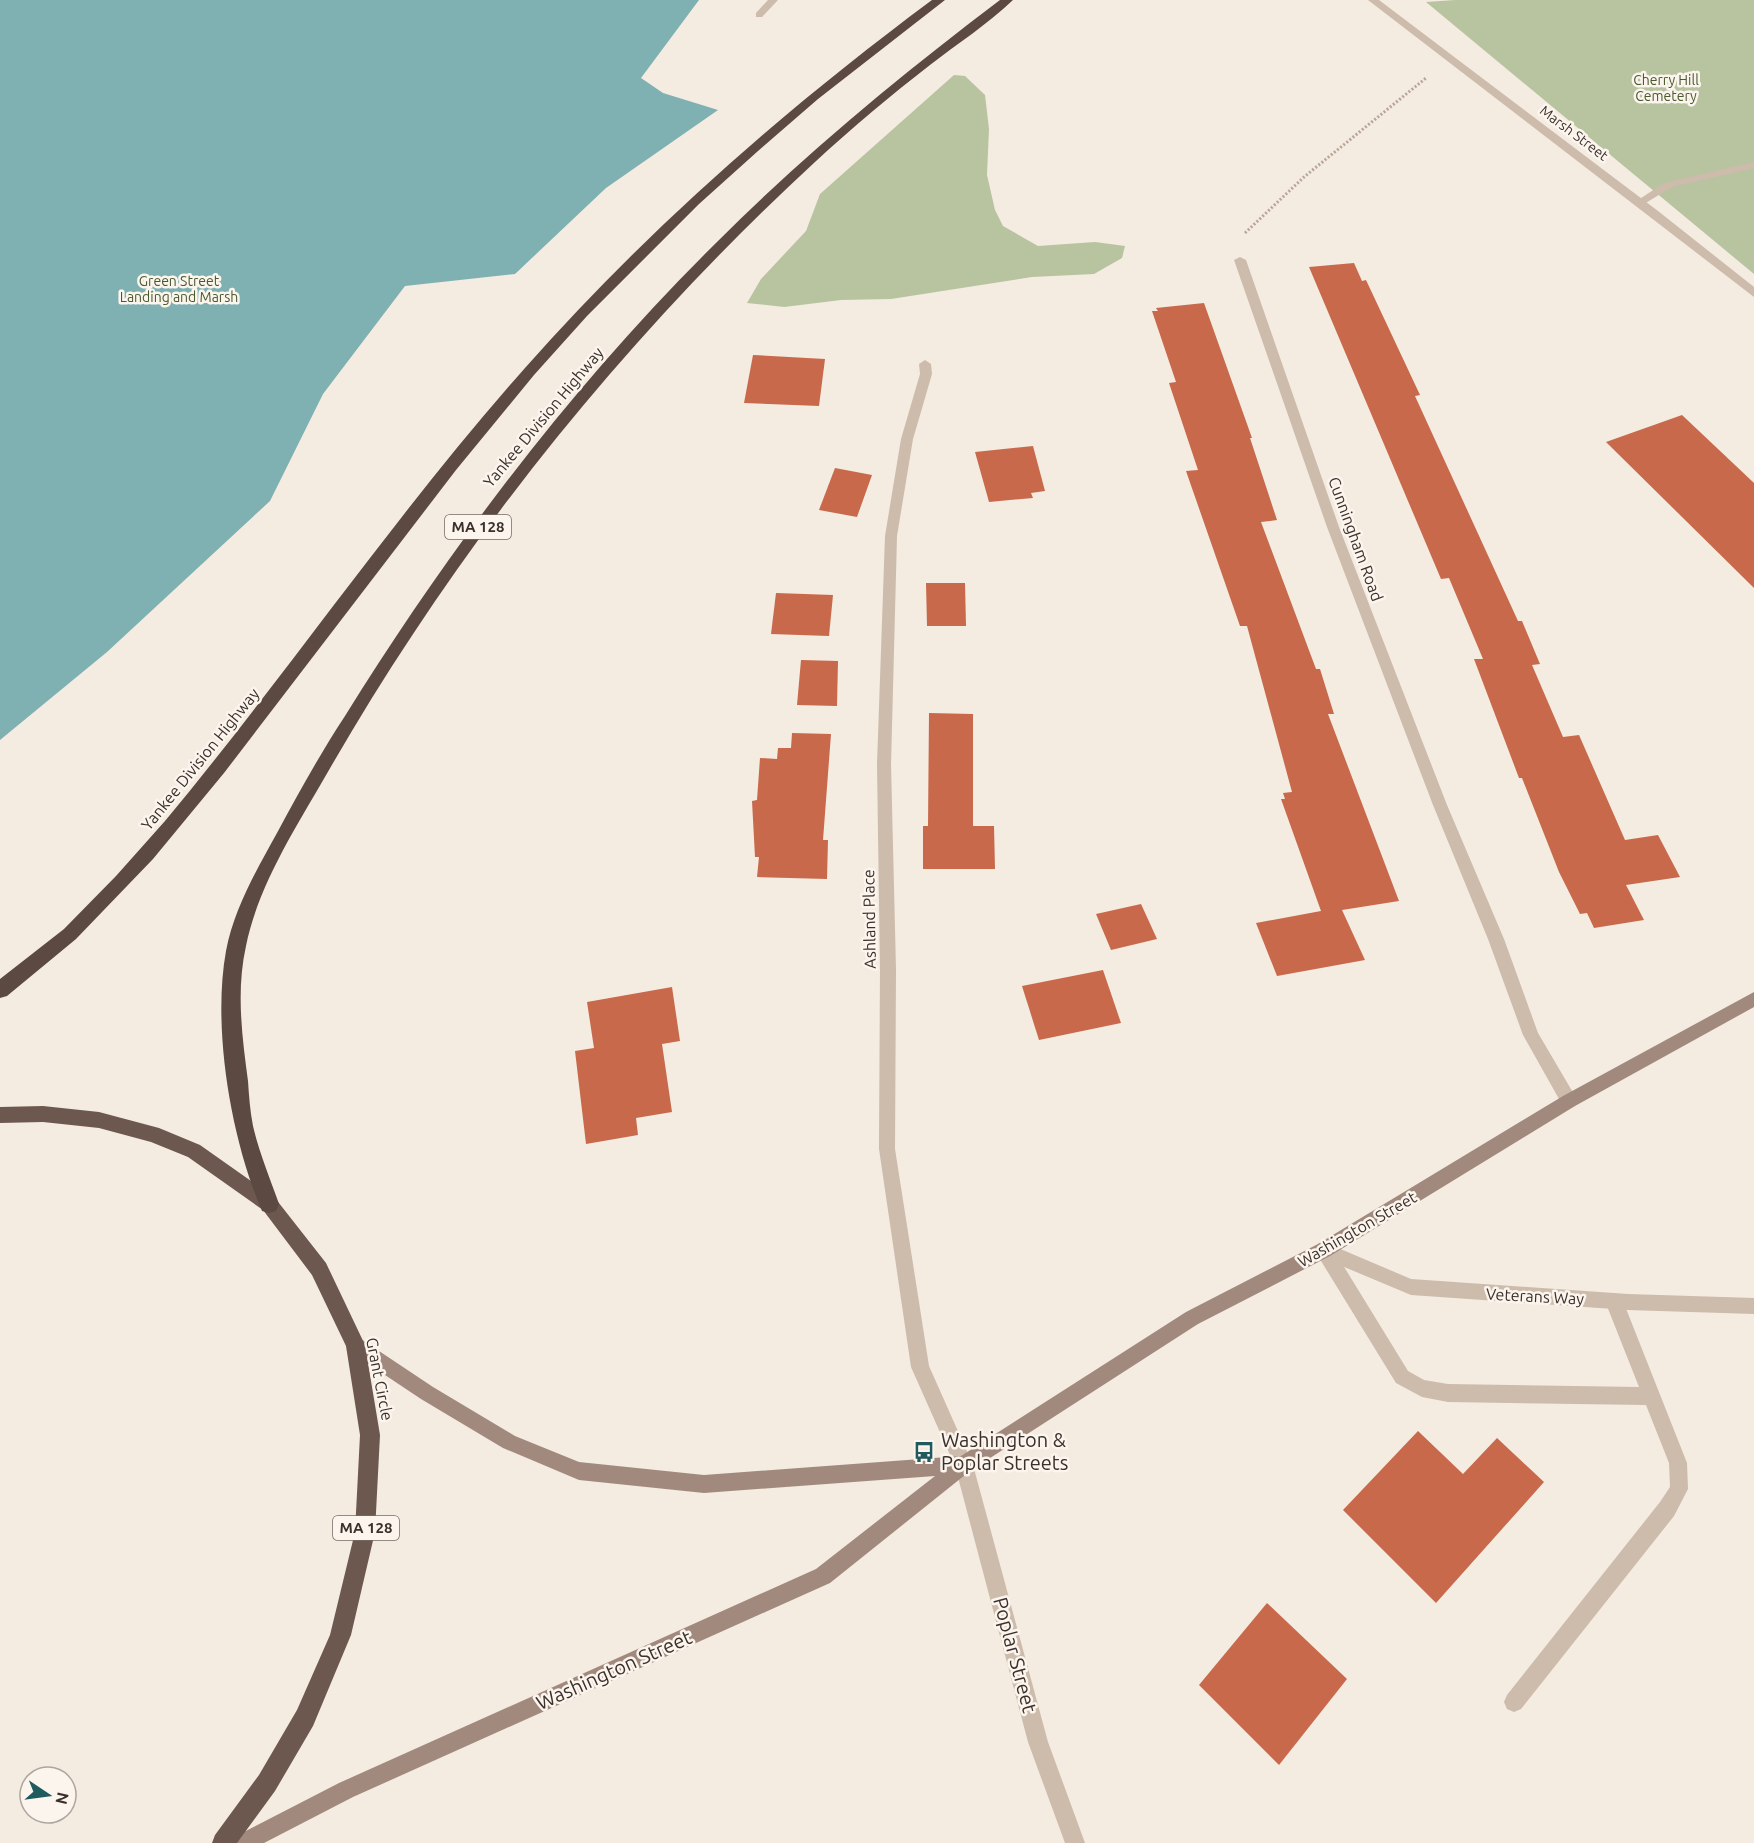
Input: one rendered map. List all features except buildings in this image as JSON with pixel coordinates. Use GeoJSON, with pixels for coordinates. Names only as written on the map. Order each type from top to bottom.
{"type":"FeatureCollection","features":[{"type":"Feature","properties":{"kind":"highway","name":"Yankee Division Highway"},"geometry":{"type":"LineString","coordinates":[[0,990],[69,936],[145,857],[218,768],[479,431],[578,318],[680,214],[764,138],[834,80],[939,0]]}},
{"type":"Feature","properties":{"kind":"highway","name":"Yankee Division Highway"},"geometry":{"type":"LineString","coordinates":[[269,1204],[244,1130],[230,1012],[240,930],[270,861],[376,676],[424,603],[498,500],[595,380],[698,268],[767,198],[864,111],[900,80],[1006,0]]}},
{"type":"Feature","properties":{"kind":"highway","name":"Grant Circle"},"geometry":{"type":"LineString","coordinates":[[0,1115],[43,1114],[99,1120],[153,1134],[194,1151],[269,1204],[319,1269],[355,1345],[370,1435],[365,1532],[340,1635],[305,1718],[267,1783],[223,1843]]}},
{"type":"Feature","properties":{"kind":"main road","name":"Washington Street"},"geometry":{"type":"LineString","coordinates":[[243,1843],[346,1790],[823,1576],[964,1465],[1192,1318],[1324,1250],[1569,1101],[1754,999]]}},
{"type":"Feature","properties":{"kind":"main road","name":"Washington Street"},"geometry":{"type":"LineString","coordinates":[[355,1345],[427,1393],[509,1442],[579,1471],[704,1485],[964,1465]]}},
{"type":"Feature","properties":{"kind":"street"},"geometry":{"type":"LineString","coordinates":[[759,15],[773,0]]}},
{"type":"Feature","properties":{"kind":"street","name":"Marsh Street"},"geometry":{"type":"LineString","coordinates":[[1373,0],[1640,202],[1754,293]]}},
{"type":"Feature","properties":{"kind":"street"},"geometry":{"type":"LineString","coordinates":[[1640,202],[1668,185],[1754,165]]}},
{"type":"Feature","properties":{"kind":"street","name":"Cunningham Road"},"geometry":{"type":"LineString","coordinates":[[1239,260],[1333,527],[1440,805],[1496,939],[1531,1035],[1569,1101]]}},
{"type":"Feature","properties":{"kind":"street","name":"Ashland Place"},"geometry":{"type":"LineString","coordinates":[[926,364],[926,374],[906,439],[891,536],[884,764],[888,970],[887,1149],[920,1367],[964,1465]]}},
{"type":"Feature","properties":{"kind":"street"},"geometry":{"type":"LineString","coordinates":[[1324,1250],[1402,1377],[1422,1388],[1448,1393],[1651,1396]]}},
{"type":"Feature","properties":{"kind":"street","name":"Veterans Way"},"geometry":{"type":"LineString","coordinates":[[1324,1250],[1411,1287],[1614,1301],[1754,1306]]}},
{"type":"Feature","properties":{"kind":"street"},"geometry":{"type":"LineString","coordinates":[[1514,1702],[1667,1509],[1679,1489],[1678,1463],[1614,1301]]}},
{"type":"Feature","properties":{"kind":"street","name":"Poplar Street"},"geometry":{"type":"LineString","coordinates":[[964,1465],[1038,1743],[1075,1843]]}},
{"type":"Feature","properties":{"kind":"path"},"geometry":{"type":"LineString","coordinates":[[1239,260],[1236,250],[1240,237],[1278,201],[1412,87],[1451,60]]}},
{"type":"Feature","properties":{"kind":"green space","name":"Cherry Hill Cemetery"},"geometry":{"type":"Polygon","coordinates":[[[1455,0],[1754,0],[1754,274],[1426,2],[1455,0]]]}},
{"type":"Feature","properties":{"kind":"green space"},"geometry":{"type":"Polygon","coordinates":[[[954,75],[965,76],[985,95],[989,129],[987,175],[995,210],[1003,226],[1038,246],[1095,242],[1125,246],[1122,258],[1094,274],[1032,277],[891,299],[841,300],[784,307],[747,303],[761,279],[806,231],[820,194],[954,75]]]}},
{"type":"Feature","properties":{"kind":"water","name":"Green Street Landing and Marsh"},"geometry":{"type":"Polygon","coordinates":[[[0,0],[699,0],[641,78],[663,93],[718,110],[606,188],[515,274],[405,286],[323,394],[270,501],[107,652],[0,740],[0,0]]]}},
{"type":"Feature","properties":{"kind":"place","name":"Washington & Poplar Streets"},"geometry":{"type":"Point","coordinates":[924,1452]}}]}
